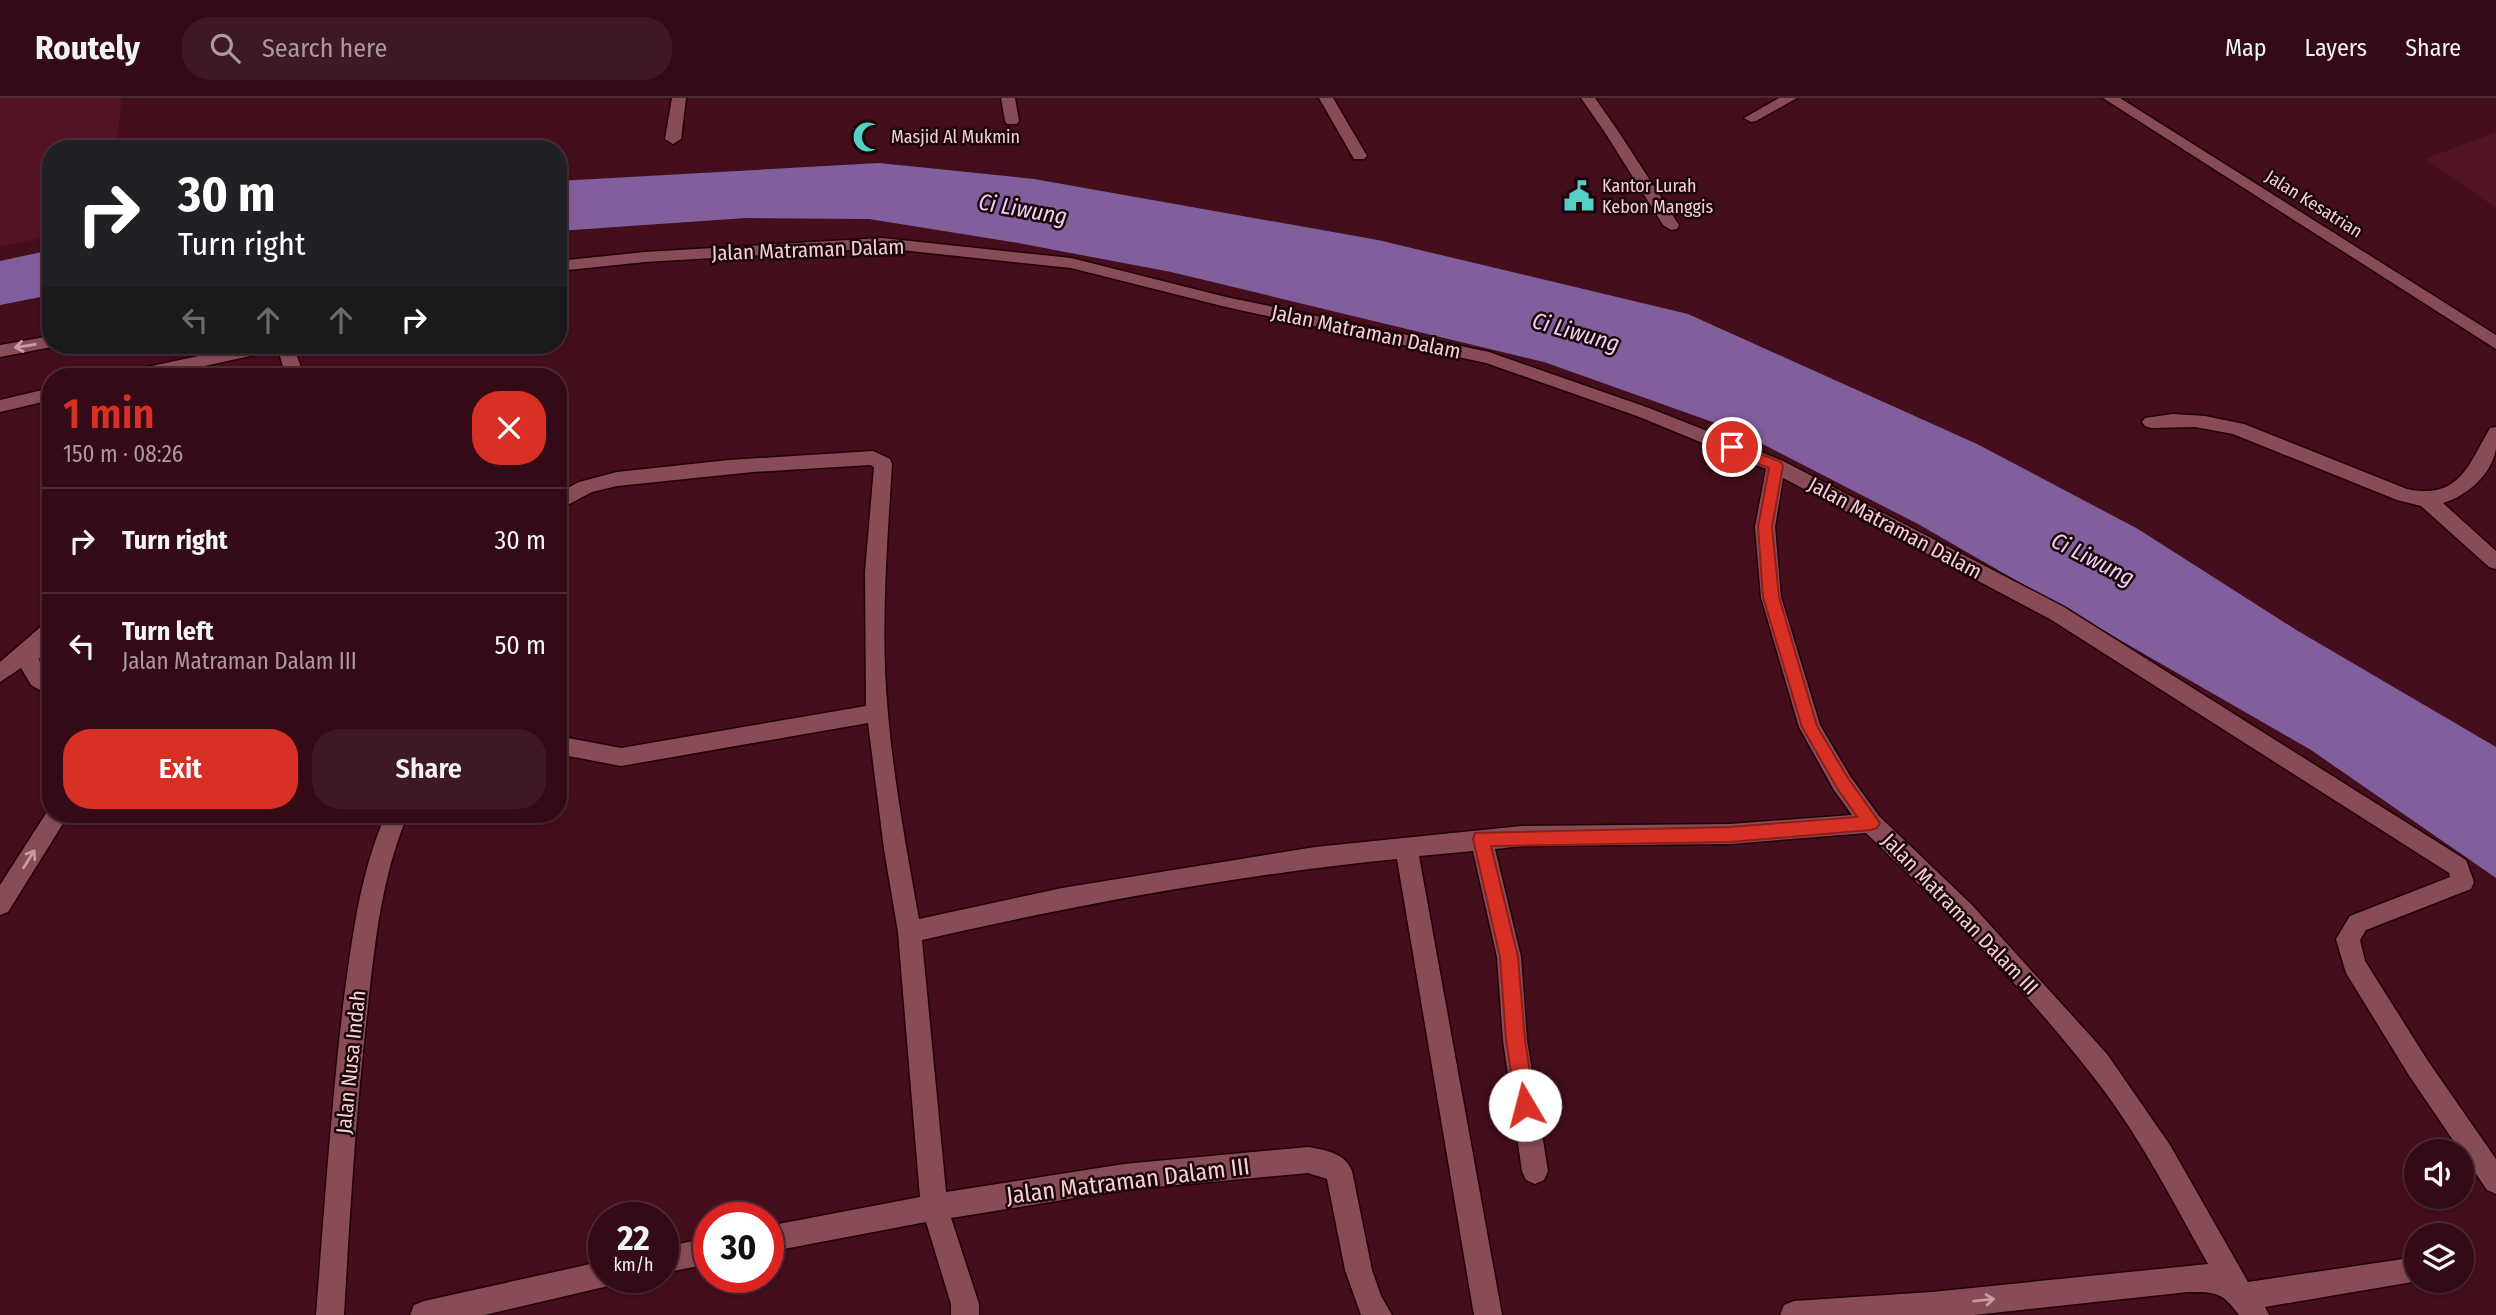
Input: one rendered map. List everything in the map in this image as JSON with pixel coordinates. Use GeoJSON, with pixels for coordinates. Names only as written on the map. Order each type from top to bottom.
{"type":"FeatureCollection","features":[{"type":"Feature","properties":{"kind":"street"},"geometry":{"type":"LineString","coordinates":[[673,139],[679,98]]}},
{"type":"Feature","properties":{"kind":"street"},"geometry":{"type":"LineString","coordinates":[[1008,98],[1012,121]]}},
{"type":"Feature","properties":{"kind":"street"},"geometry":{"type":"LineString","coordinates":[[1326,98],[1359,156]]}},
{"type":"Feature","properties":{"kind":"street"},"geometry":{"type":"LineString","coordinates":[[1588,98],[1671,225]]}},
{"type":"Feature","properties":{"kind":"street"},"geometry":{"type":"LineString","coordinates":[[1751,118],[1790,98]]}},
{"type":"Feature","properties":{"kind":"street","name":"Jalan Kesatrian"},"geometry":{"type":"LineString","coordinates":[[2110,98],[2496,343]]}},
{"type":"Feature","properties":{"kind":"street","name":"Jalan Matraman Dalam"},"geometry":{"type":"LineString","coordinates":[[567,265],[645,257],[882,243],[1071,263],[1226,302],[1489,358],[1643,411],[1776,466],[2057,613],[2458,867],[2463,882],[2358,923],[2348,939],[2354,965],[2419,1069],[2496,1181]]}},
{"type":"Feature","properties":{"kind":"street"},"geometry":{"type":"LineString","coordinates":[[0,351],[42,344]]}},
{"type":"Feature","properties":{"kind":"street"},"geometry":{"type":"LineString","coordinates":[[170,368],[234,354]]}},
{"type":"Feature","properties":{"kind":"street"},"geometry":{"type":"LineString","coordinates":[[0,406],[42,396]]}},
{"type":"Feature","properties":{"kind":"street"},"geometry":{"type":"LineString","coordinates":[[2151,422],[2182,419],[2213,422],[2238,429],[2404,495],[2427,500],[2449,497],[2463,488],[2496,433]]}},
{"type":"Feature","properties":{"kind":"street"},"geometry":{"type":"LineString","coordinates":[[567,498],[585,487],[607,481],[773,461],[879,459],[883,464],[875,572],[877,713],[895,849],[910,932],[934,1207],[965,1304],[965,1315]]}},
{"type":"Feature","properties":{"kind":"street","name":"Jalan Matraman Dalam III"},"geometry":{"type":"LineString","coordinates":[[1776,466],[1765,527],[1771,597],[1810,727],[1842,783],[1871,823],[1964,912],[2098,1062],[2161,1154],[2244,1300]]}},
{"type":"Feature","properties":{"kind":"street"},"geometry":{"type":"LineString","coordinates":[[2427,500],[2496,562]]}},
{"type":"Feature","properties":{"kind":"street"},"geometry":{"type":"LineString","coordinates":[[0,674],[42,638]]}},
{"type":"Feature","properties":{"kind":"street"},"geometry":{"type":"LineString","coordinates":[[42,639],[29,658],[31,671],[42,683]]}},
{"type":"Feature","properties":{"kind":"street"},"geometry":{"type":"LineString","coordinates":[[567,747],[621,757],[877,713]]}},
{"type":"Feature","properties":{"kind":"street"},"geometry":{"type":"LineString","coordinates":[[0,905],[52,823]]}},
{"type":"Feature","properties":{"kind":"street","name":"Jalan Nusa Indah"},"geometry":{"type":"LineString","coordinates":[[330,1315],[352,1033],[371,891],[393,823]]}},
{"type":"Feature","properties":{"kind":"street"},"geometry":{"type":"LineString","coordinates":[[910,932],[1062,898],[1315,857],[1481,839],[1730,834],[1871,823]]}},
{"type":"Feature","properties":{"kind":"street"},"geometry":{"type":"LineString","coordinates":[[1481,839],[1509,957],[1515,1040],[1535,1171]]}},
{"type":"Feature","properties":{"kind":"street"},"geometry":{"type":"LineString","coordinates":[[1406,847],[1488,1315]]}},
{"type":"Feature","properties":{"kind":"street","name":"Jalan Matraman Dalam III"},"geometry":{"type":"LineString","coordinates":[[784,1236],[934,1207],[1124,1177],[1308,1160],[1326,1163],[1339,1171],[1361,1275],[1372,1309],[1378,1315]]}},
{"type":"Feature","properties":{"kind":"street"},"geometry":{"type":"LineString","coordinates":[[1794,1315],[1933,1311],[2188,1278],[2212,1278],[2244,1300],[2404,1272]]}},
{"type":"Feature","properties":{"kind":"street"},"geometry":{"type":"LineString","coordinates":[[424,1315],[588,1278]]}},
{"type":"Feature","properties":{"kind":"shaded area"},"geometry":{"type":"Polygon","coordinates":[[[0,98],[122,98],[117,140],[42,140],[42,238],[0,247],[0,98]]]}},
{"type":"Feature","properties":{"kind":"shaded area"},"geometry":{"type":"Polygon","coordinates":[[[2496,132],[2496,208],[2425,159],[2496,132]]]}},
{"type":"Feature","properties":{"kind":"water","name":"Ci Liwung"},"geometry":{"type":"Polygon","coordinates":[[[879,163],[1034,179],[1378,240],[1688,314],[1977,444],[2138,529],[2298,631],[2496,747],[2496,878],[2311,750],[1918,524],[1735,430],[1544,362],[1171,272],[1018,243],[869,219],[746,218],[567,230],[567,180],[879,163]]]}},
{"type":"Feature","properties":{"kind":"water"},"geometry":{"type":"Polygon","coordinates":[[[42,252],[42,297],[0,305],[0,261],[42,252]]]}},
{"type":"Feature","properties":{"kind":"place","name":"Masjid Al Mukmin"},"geometry":{"type":"Point","coordinates":[868,137]}},
{"type":"Feature","properties":{"kind":"place","name":"Kantor Lurah Kebon Manggis"},"geometry":{"type":"Point","coordinates":[1579,196]}},
{"type":"Feature","properties":{"kind":"route"},"geometry":{"type":"LineString","coordinates":[[1525,1105],[1515,1040],[1509,957],[1481,839],[1521,836],[1730,834],[1871,823],[1842,783],[1810,727],[1771,597],[1765,527],[1776,466],[1732,447]]}}]}
